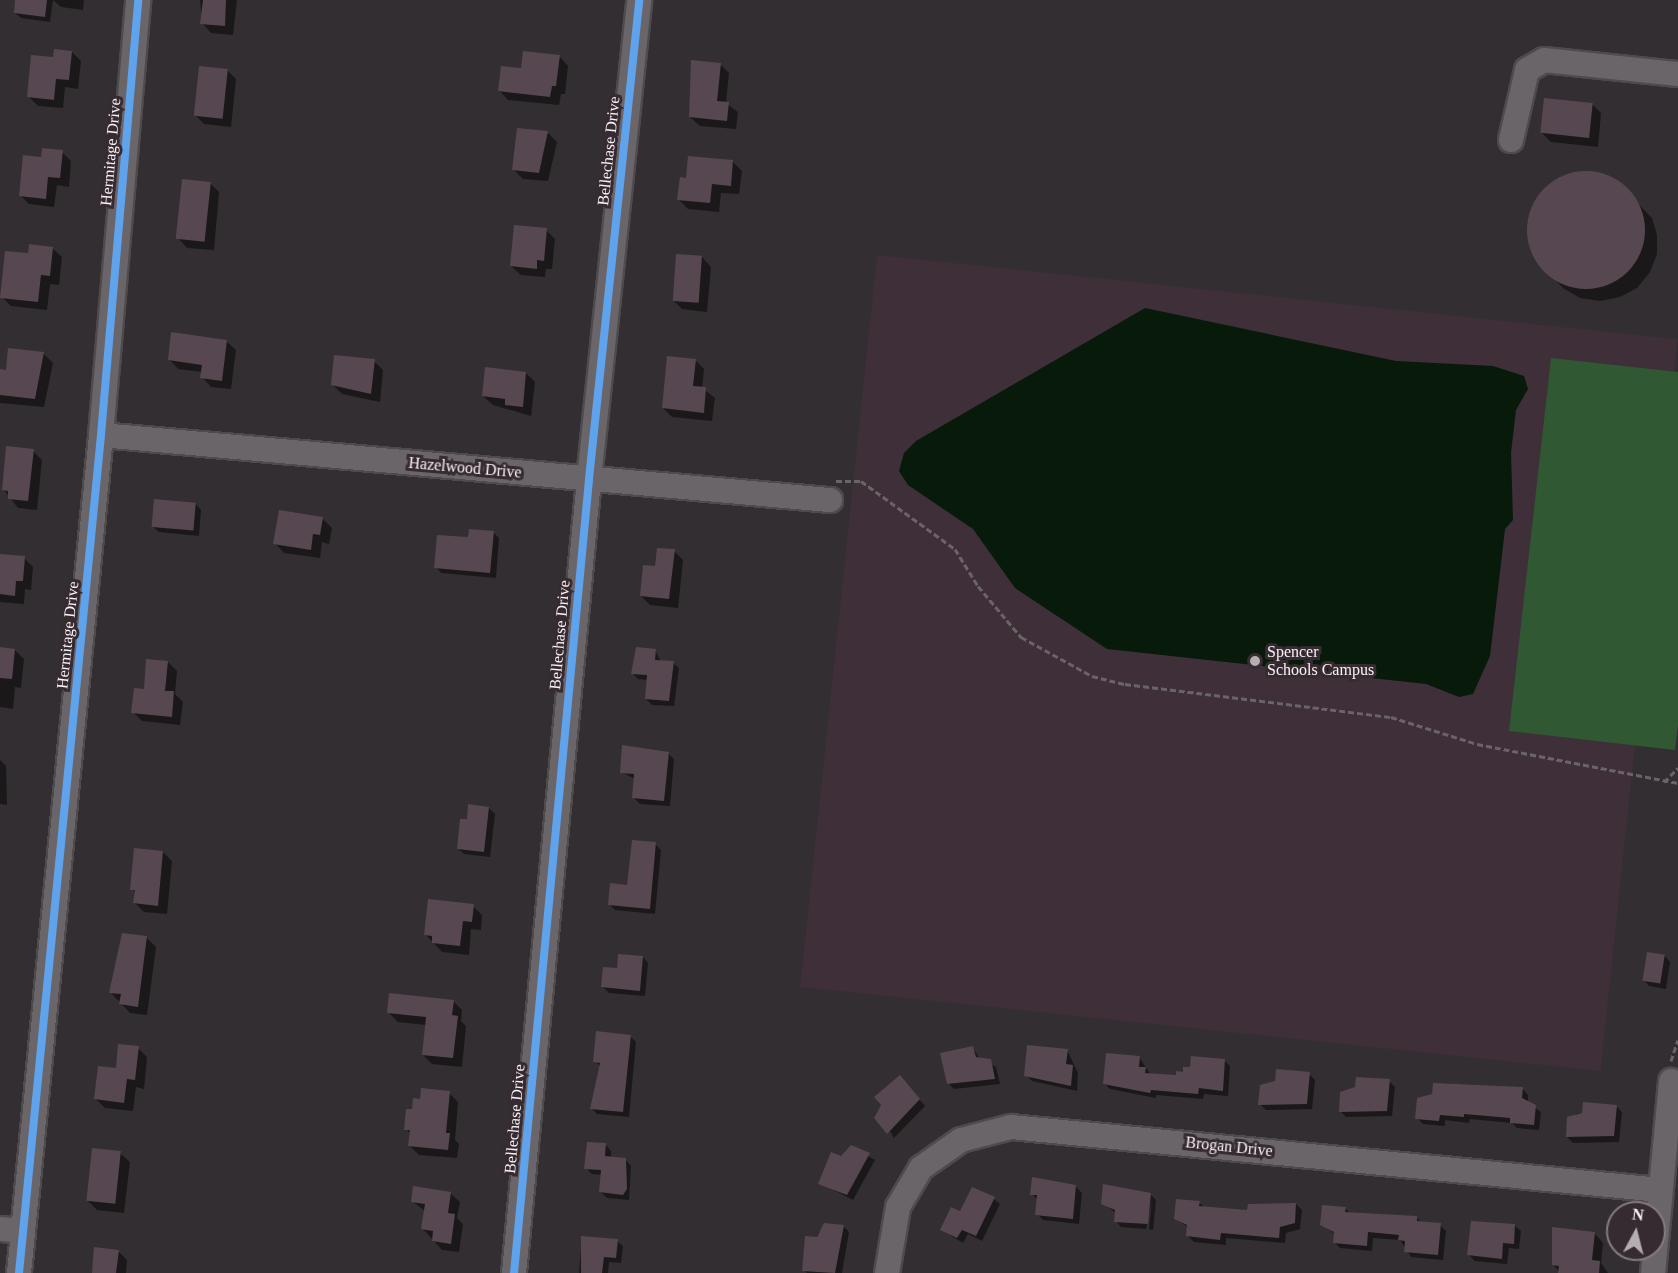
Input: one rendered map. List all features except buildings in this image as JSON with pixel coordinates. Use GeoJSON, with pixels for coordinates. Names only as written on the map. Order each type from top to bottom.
{"type":"FeatureCollection","features":[{"type":"Feature","properties":{"kind":"street","name":"Hermitage Drive"},"geometry":{"type":"LineString","coordinates":[[19,1273],[11,1230],[101,435],[138,0]]}},
{"type":"Feature","properties":{"kind":"street","name":"Bellechase Drive"},"geometry":{"type":"LineString","coordinates":[[514,1273],[589,479],[639,0]]}},
{"type":"Feature","properties":{"kind":"street"},"geometry":{"type":"LineString","coordinates":[[1510,140],[1527,70],[1544,60],[1678,74]]}},
{"type":"Feature","properties":{"kind":"street","name":"Hazelwood Drive"},"geometry":{"type":"LineString","coordinates":[[101,435],[830,500]]}},
{"type":"Feature","properties":{"kind":"street"},"geometry":{"type":"LineString","coordinates":[[1653,1273],[1671,1081]]}},
{"type":"Feature","properties":{"kind":"street","name":"Brogan Drive"},"geometry":{"type":"LineString","coordinates":[[887,1273],[898,1207],[921,1168],[961,1140],[1011,1127],[1660,1190]]}},
{"type":"Feature","properties":{"kind":"path"},"geometry":{"type":"LineString","coordinates":[[830,500],[836,479],[861,481],[955,549],[978,586],[1021,637],[1092,676],[1125,684],[1391,717],[1477,744],[1678,783]]}},
{"type":"Feature","properties":{"kind":"path"},"geometry":{"type":"LineString","coordinates":[[1664,782],[1678,768]]}},
{"type":"Feature","properties":{"kind":"shaded area","name":"Spencer Schools Campus"},"geometry":{"type":"Polygon","coordinates":[[[877,255],[1678,339],[1601,1071],[800,987],[877,255]]]}},
{"type":"Feature","properties":{"kind":"shaded area"},"geometry":{"type":"Polygon","coordinates":[[[1145,308],[1396,361],[1493,366],[1524,376],[1528,389],[1516,410],[1511,453],[1513,520],[1505,529],[1490,656],[1473,694],[1459,697],[1426,684],[1107,649],[1015,588],[973,529],[908,485],[899,471],[904,453],[916,441],[1145,308]]]}},
{"type":"Feature","properties":{"kind":"green space"},"geometry":{"type":"Polygon","coordinates":[[[1551,358],[1678,372],[1678,725],[1675,750],[1509,731],[1551,358]]]}},
{"type":"Feature","properties":{"kind":"cycle path"},"geometry":{"type":"LineString","coordinates":[[19,1273],[101,435],[138,0]]}},
{"type":"Feature","properties":{"kind":"cycle path"},"geometry":{"type":"LineString","coordinates":[[514,1273],[589,479],[639,0]]}},
{"type":"Feature","properties":{"kind":"place","name":"Spencer Schools Campus"},"geometry":{"type":"Point","coordinates":[1255,661]}}]}
